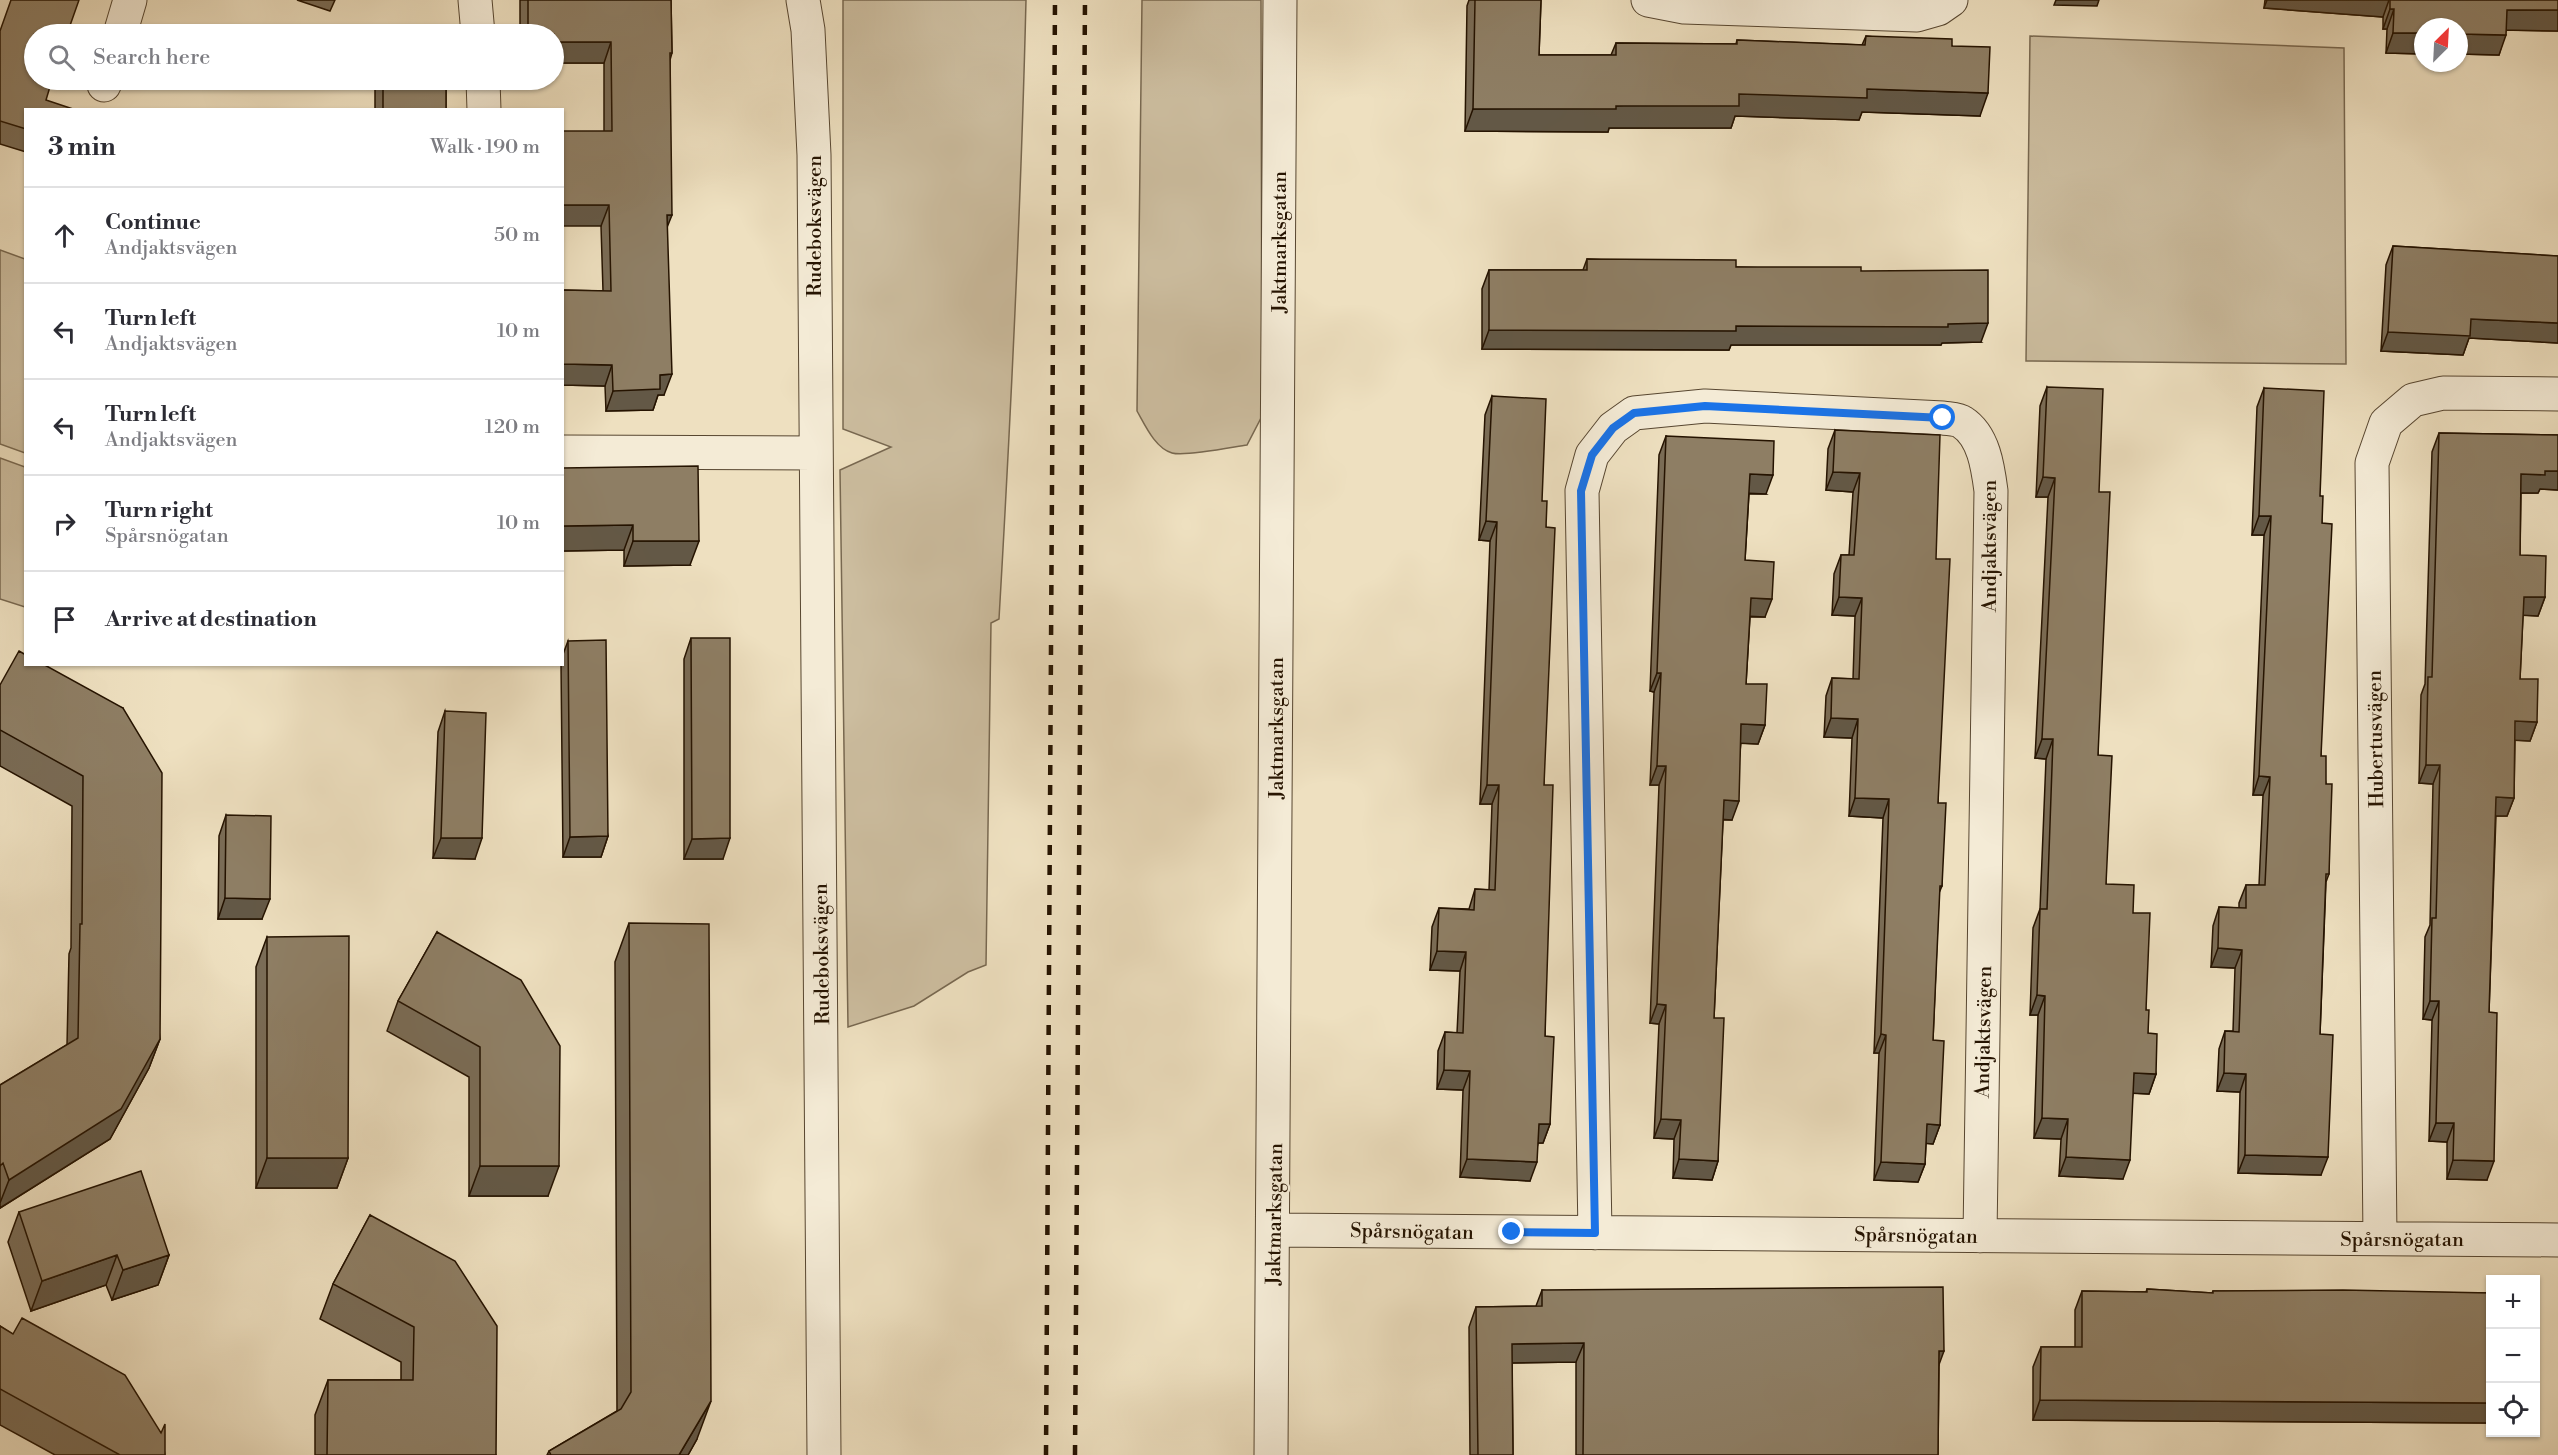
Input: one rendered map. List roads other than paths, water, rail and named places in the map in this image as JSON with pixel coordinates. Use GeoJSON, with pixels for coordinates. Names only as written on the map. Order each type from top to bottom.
{"type":"FeatureCollection","features":[{"type":"Feature","properties":{"kind":"street"},"geometry":{"type":"LineString","coordinates":[[123,24],[130,0]]}},
{"type":"Feature","properties":{"kind":"street"},"geometry":{"type":"LineString","coordinates":[[475,0],[477,24]]}},
{"type":"Feature","properties":{"kind":"street","name":"Rudeboksvägen"},"geometry":{"type":"LineString","coordinates":[[803,0],[808,30],[814,155],[824,1455]]}},
{"type":"Feature","properties":{"kind":"street","name":"Jaktmarksgatan"},"geometry":{"type":"LineString","coordinates":[[1271,1455],[1280,0]]}},
{"type":"Feature","properties":{"kind":"street"},"geometry":{"type":"LineString","coordinates":[[1648,0],[1684,7],[1917,15],[1938,9],[1951,0]]}},
{"type":"Feature","properties":{"kind":"street"},"geometry":{"type":"LineString","coordinates":[[483,90],[484,108]]}},
{"type":"Feature","properties":{"kind":"street","name":"Hubertusvägen"},"geometry":{"type":"LineString","coordinates":[[2380,1238],[2372,462],[2386,423],[2413,400],[2443,393],[2558,394]]}},
{"type":"Feature","properties":{"kind":"street","name":"Andjaktsvägen"},"geometry":{"type":"LineString","coordinates":[[1595,1233],[1581,491],[1592,455],[1613,428],[1634,413],[1705,406],[1943,418],[1961,421],[1973,434],[1987,460],[1991,491],[1980,1236]]}},
{"type":"Feature","properties":{"kind":"street"},"geometry":{"type":"LineString","coordinates":[[564,452],[815,453]]}},
{"type":"Feature","properties":{"kind":"street","name":"Spårsnögatan"},"geometry":{"type":"LineString","coordinates":[[1274,1230],[2558,1240]]}},
{"type":"Feature","properties":{"kind":"railway"},"geometry":{"type":"LineString","coordinates":[[1046,1455],[1055,0]]}},
{"type":"Feature","properties":{"kind":"railway"},"geometry":{"type":"LineString","coordinates":[[1075,1455],[1085,0]]}}]}
